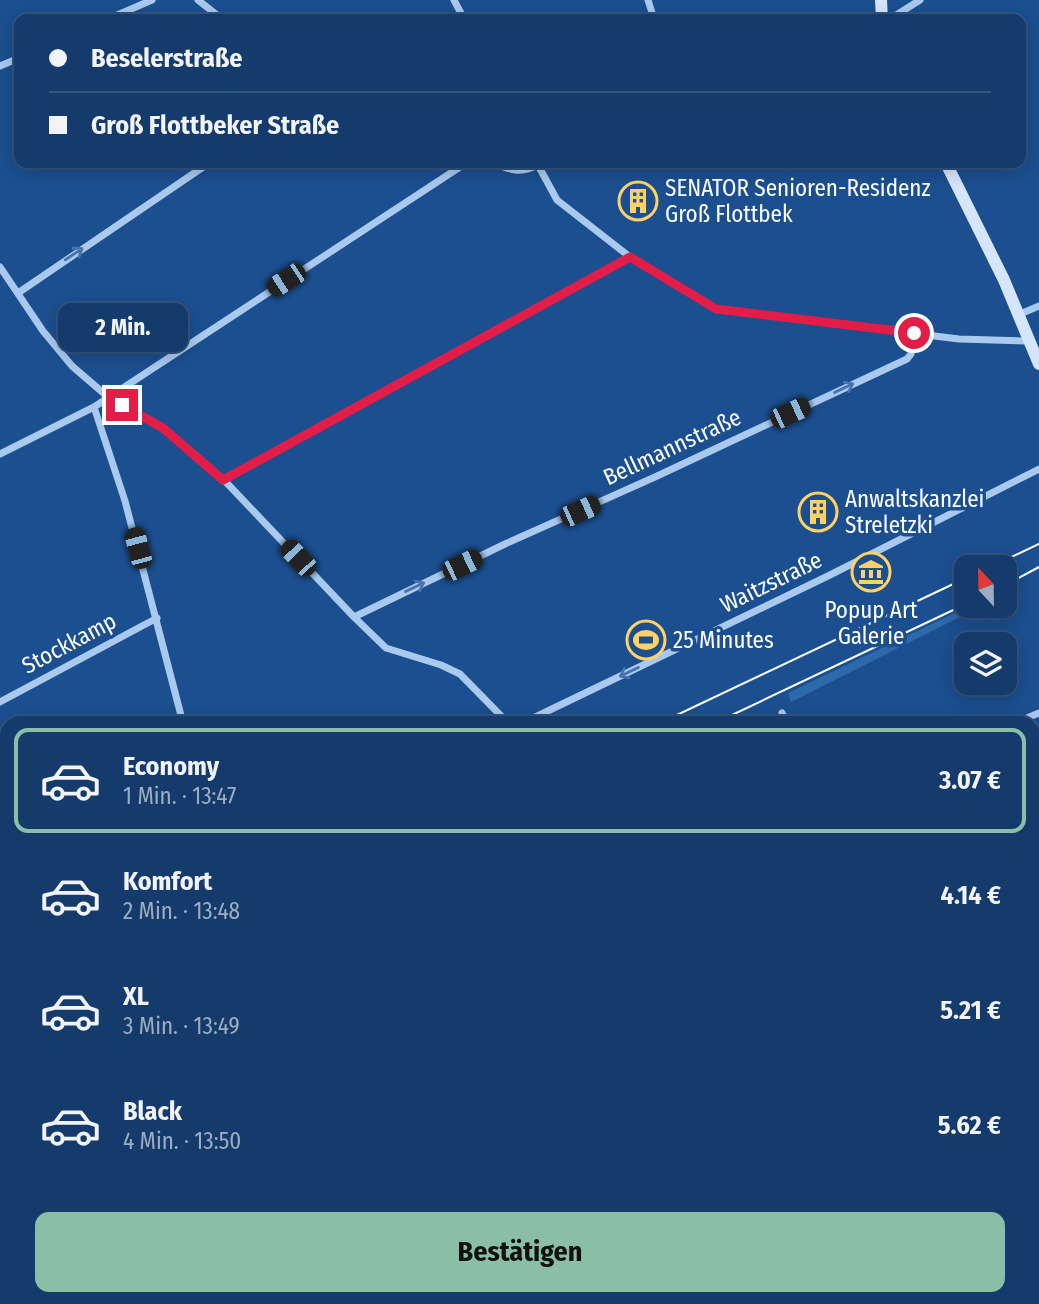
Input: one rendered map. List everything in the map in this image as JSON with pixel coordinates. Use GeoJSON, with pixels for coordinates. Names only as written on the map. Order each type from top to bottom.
{"type":"FeatureCollection","features":[{"type":"Feature","properties":{"kind":"main road"},"geometry":{"type":"LineString","coordinates":[[948,168],[1039,364]]}},
{"type":"Feature","properties":{"kind":"street"},"geometry":{"type":"LineString","coordinates":[[120,14],[152,0]]}},
{"type":"Feature","properties":{"kind":"street"},"geometry":{"type":"LineString","coordinates":[[198,0],[216,14]]}},
{"type":"Feature","properties":{"kind":"street"},"geometry":{"type":"LineString","coordinates":[[898,14],[920,0]]}},
{"type":"Feature","properties":{"kind":"street"},"geometry":{"type":"LineString","coordinates":[[18,293],[202,168]]}},
{"type":"Feature","properties":{"kind":"street"},"geometry":{"type":"LineString","coordinates":[[0,454],[94,407],[457,168]]}},
{"type":"Feature","properties":{"kind":"street"},"geometry":{"type":"LineString","coordinates":[[504,168],[510,171],[527,171],[531,168]]}},
{"type":"Feature","properties":{"kind":"street"},"geometry":{"type":"LineString","coordinates":[[539,168],[556,200],[630,257],[716,309],[959,339],[1029,341]]}},
{"type":"Feature","properties":{"kind":"street"},"geometry":{"type":"LineString","coordinates":[[223,480],[630,257]]}},
{"type":"Feature","properties":{"kind":"street"},"geometry":{"type":"LineString","coordinates":[[0,267],[43,331],[72,366],[108,397],[163,428],[223,480],[386,648],[441,665],[460,674],[501,716]]}},
{"type":"Feature","properties":{"kind":"street"},"geometry":{"type":"LineString","coordinates":[[1018,315],[1039,306]]}},
{"type":"Feature","properties":{"kind":"street","name":"Bellmannstraße"},"geometry":{"type":"LineString","coordinates":[[354,617],[505,544],[907,359],[911,354],[914,333]]}},
{"type":"Feature","properties":{"kind":"street"},"geometry":{"type":"LineString","coordinates":[[94,407],[125,501],[181,716]]}},
{"type":"Feature","properties":{"kind":"street","name":"Waitzstraße"},"geometry":{"type":"LineString","coordinates":[[537,716],[830,575],[1039,470]]}},
{"type":"Feature","properties":{"kind":"street","name":"Stockkamp"},"geometry":{"type":"LineString","coordinates":[[0,702],[157,618]]}},
{"type":"Feature","properties":{"kind":"shaded area"},"geometry":{"type":"Polygon","coordinates":[[[954,613],[954,618],[958,618],[791,702],[788,693],[954,613]]]}},
{"type":"Feature","properties":{"kind":"tram line"},"geometry":{"type":"LineString","coordinates":[[1016,555],[1039,544]]}},
{"type":"Feature","properties":{"kind":"tram line"},"geometry":{"type":"LineString","coordinates":[[1017,579],[1039,567]]}},
{"type":"Feature","properties":{"kind":"tram line"},"geometry":{"type":"LineString","coordinates":[[675,716],[954,584]]}},
{"type":"Feature","properties":{"kind":"tram line"},"geometry":{"type":"LineString","coordinates":[[730,716],[954,610]]}},
{"type":"Feature","properties":{"kind":"place","name":"SENATOR Senioren-Residenz Groß Flottbek"},"geometry":{"type":"Point","coordinates":[638,201]}},
{"type":"Feature","properties":{"kind":"place","name":"Anwaltskanzlei Streletzki"},"geometry":{"type":"Point","coordinates":[818,512]}},
{"type":"Feature","properties":{"kind":"place","name":"Popup Art Galerie"},"geometry":{"type":"Point","coordinates":[871,572]}},
{"type":"Feature","properties":{"kind":"place","name":"25 Minutes"},"geometry":{"type":"Point","coordinates":[646,640]}},
{"type":"Feature","properties":{"kind":"route"},"geometry":{"type":"LineString","coordinates":[[122,405],[163,428],[223,480],[630,257],[716,309],[914,333]]}}]}
